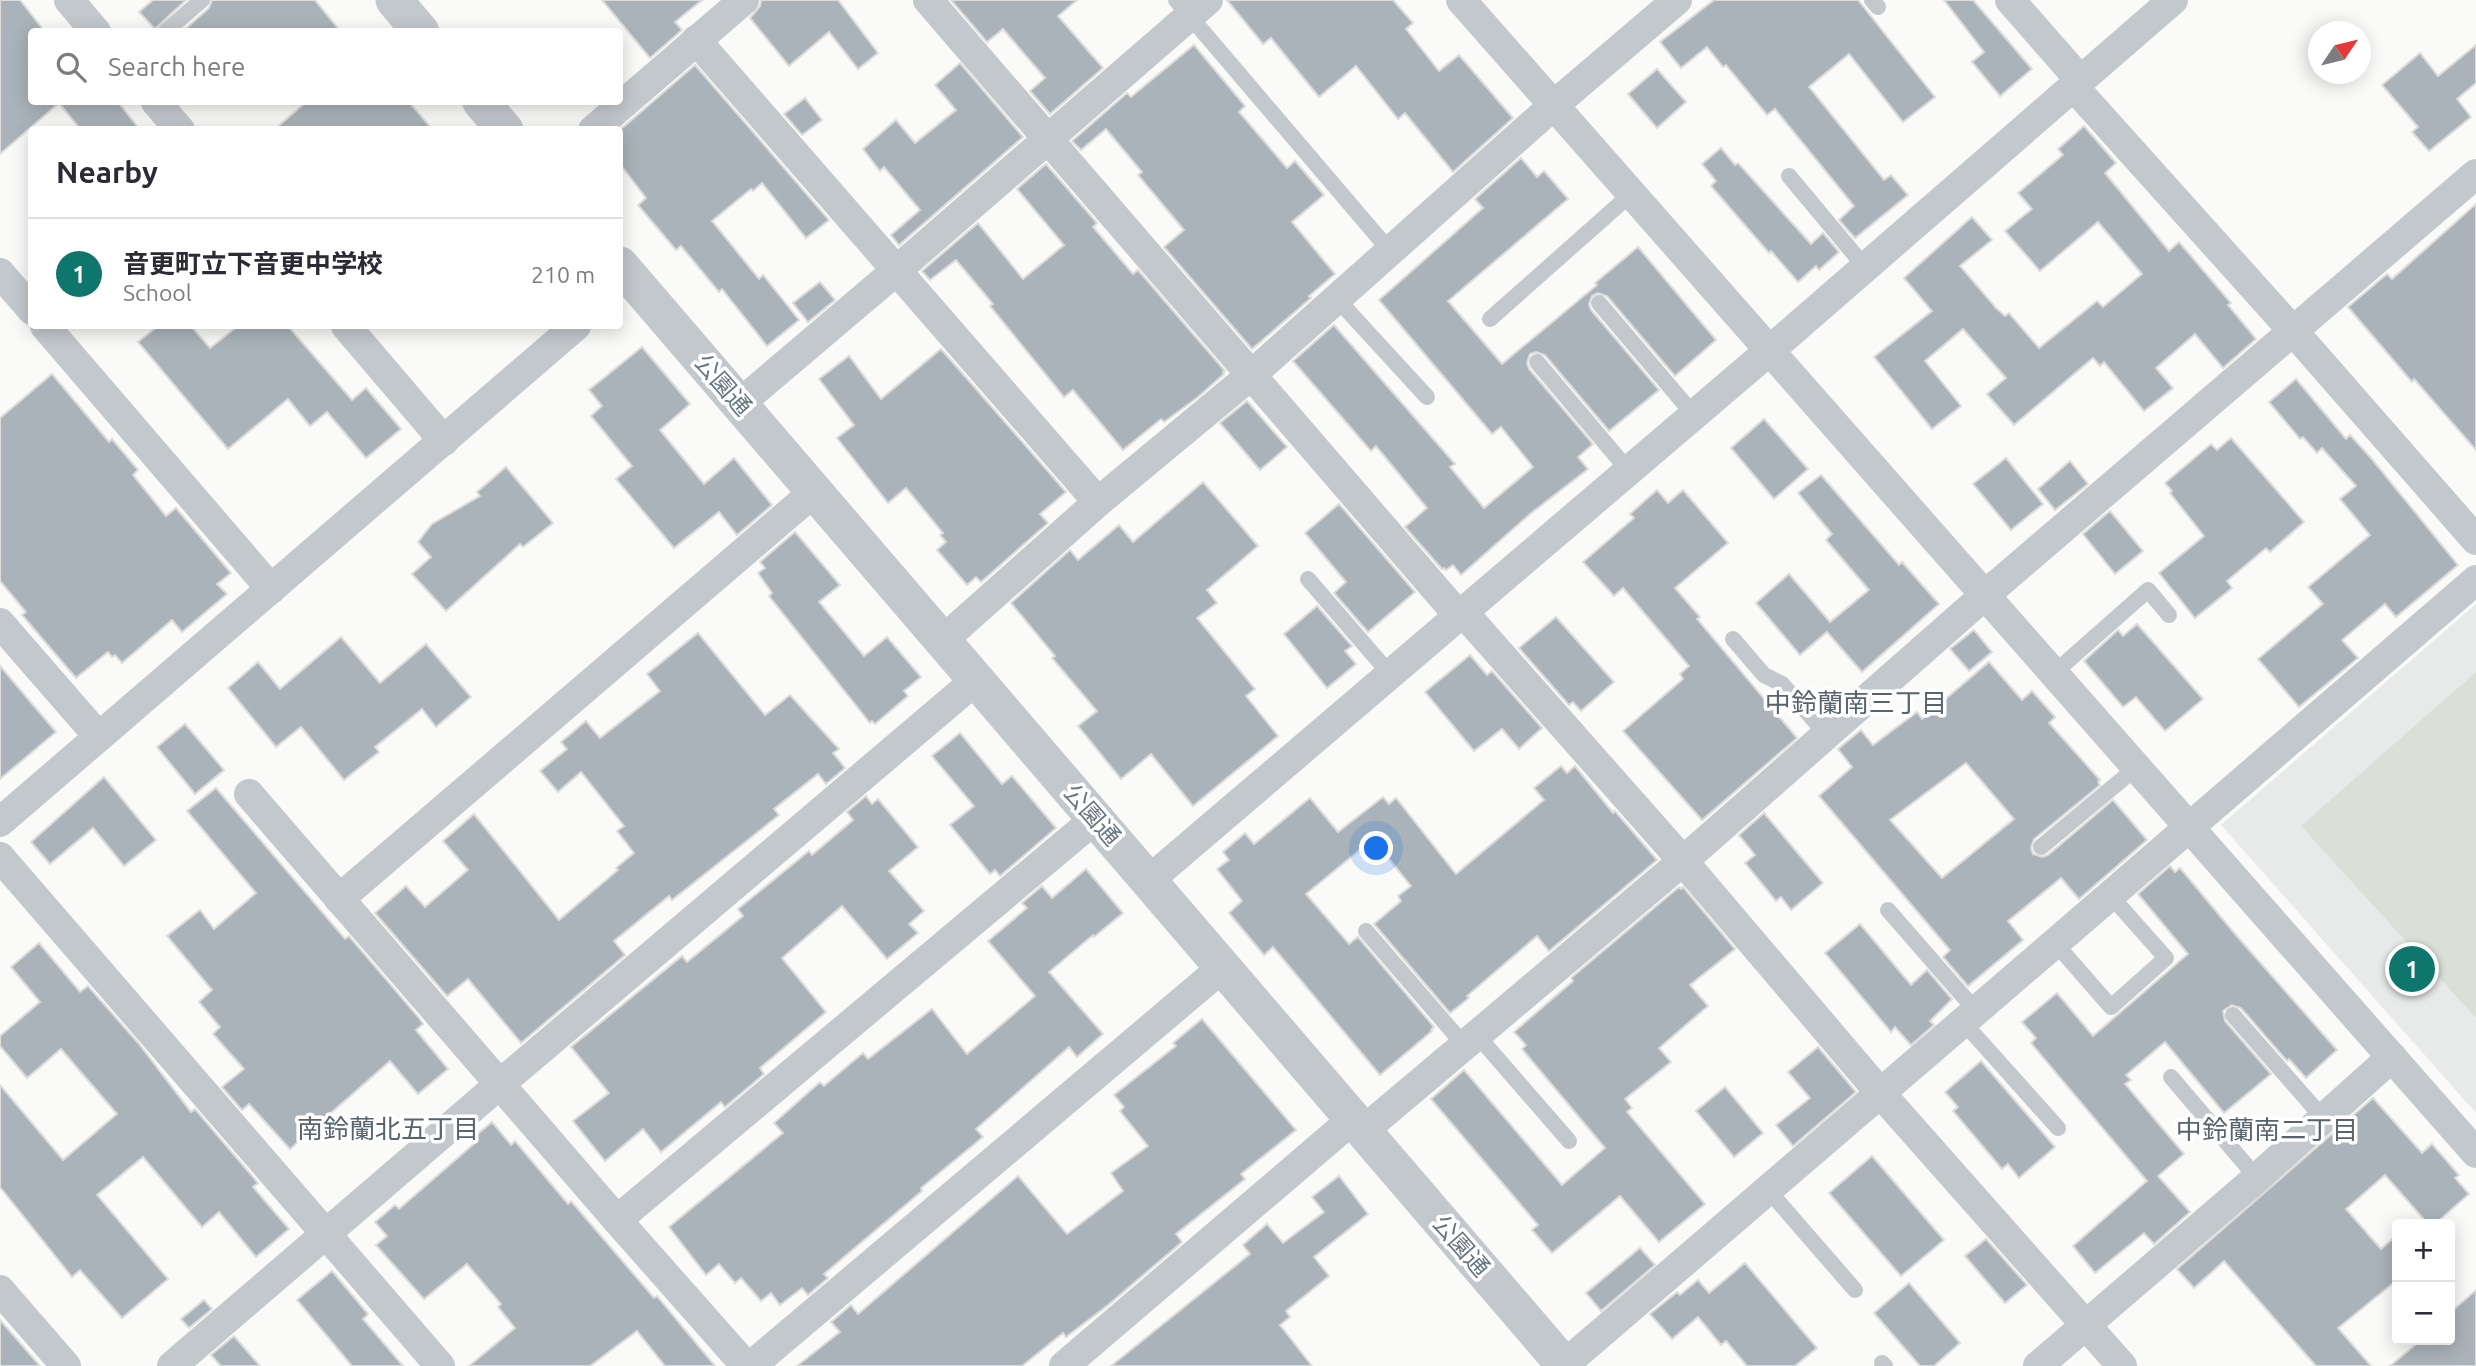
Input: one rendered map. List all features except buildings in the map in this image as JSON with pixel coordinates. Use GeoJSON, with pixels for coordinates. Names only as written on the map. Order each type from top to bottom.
{"type":"FeatureCollection","features":[{"type":"Feature","properties":{"kind":"street"},"geometry":{"type":"LineString","coordinates":[[69,0],[93,28]]}},
{"type":"Feature","properties":{"kind":"street"},"geometry":{"type":"LineString","coordinates":[[394,0],[418,28]]}},
{"type":"Feature","properties":{"kind":"street"},"geometry":{"type":"LineString","coordinates":[[623,104],[744,0]]}},
{"type":"Feature","properties":{"kind":"street"},"geometry":{"type":"LineString","coordinates":[[928,0],[1250,376],[1683,861],[1882,1095],[2122,1366]]}},
{"type":"Feature","properties":{"kind":"street"},"geometry":{"type":"LineString","coordinates":[[1461,0],[2476,1153]]}},
{"type":"Feature","properties":{"kind":"street"},"geometry":{"type":"LineString","coordinates":[[942,641],[1098,502],[1250,376],[1554,105],[1678,0]]}},
{"type":"Feature","properties":{"kind":"street"},"geometry":{"type":"LineString","coordinates":[[2010,0],[2077,83],[2476,540]]}},
{"type":"Feature","properties":{"kind":"street"},"geometry":{"type":"LineString","coordinates":[[1148,881],[1769,351],[2173,0]]}},
{"type":"Feature","properties":{"kind":"street"},"geometry":{"type":"LineString","coordinates":[[739,404],[1049,139],[1191,5]]}},
{"type":"Feature","properties":{"kind":"street"},"geometry":{"type":"LineString","coordinates":[[696,40],[1098,502]]}},
{"type":"Feature","properties":{"kind":"street"},"geometry":{"type":"LineString","coordinates":[[159,105],[177,126]]}},
{"type":"Feature","properties":{"kind":"street"},"geometry":{"type":"LineString","coordinates":[[484,105],[502,126]]}},
{"type":"Feature","properties":{"kind":"street"},"geometry":{"type":"LineString","coordinates":[[598,126],[622,105]]}},
{"type":"Feature","properties":{"kind":"street"},"geometry":{"type":"LineString","coordinates":[[1064,1366],[1358,1125],[1471,1040],[1683,861],[1985,596],[2476,174]]}},
{"type":"Feature","properties":{"kind":"street"},"geometry":{"type":"LineString","coordinates":[[0,273],[28,305]]}},
{"type":"Feature","properties":{"kind":"street","name":"公園通"},"geometry":{"type":"LineString","coordinates":[[623,277],[739,404],[1564,1366]]}},
{"type":"Feature","properties":{"kind":"street"},"geometry":{"type":"LineString","coordinates":[[48,329],[271,589]]}},
{"type":"Feature","properties":{"kind":"street"},"geometry":{"type":"LineString","coordinates":[[349,329],[444,441]]}},
{"type":"Feature","properties":{"kind":"street"},"geometry":{"type":"LineString","coordinates":[[0,822],[573,329]]}},
{"type":"Feature","properties":{"kind":"street"},"geometry":{"type":"LineString","coordinates":[[339,899],[814,492]]}},
{"type":"Feature","properties":{"kind":"street"},"geometry":{"type":"LineString","coordinates":[[1564,1366],[1882,1095],[2476,580]]}},
{"type":"Feature","properties":{"kind":"street"},"geometry":{"type":"LineString","coordinates":[[0,623],[99,737]]}},
{"type":"Feature","properties":{"kind":"street"},"geometry":{"type":"LineString","coordinates":[[172,1366],[976,680]]}},
{"type":"Feature","properties":{"kind":"street"},"geometry":{"type":"LineString","coordinates":[[249,794],[617,1220],[749,1366],[1223,967]]}},
{"type":"Feature","properties":{"kind":"street"},"geometry":{"type":"LineString","coordinates":[[617,1220],[1095,819]]}},
{"type":"Feature","properties":{"kind":"street"},"geometry":{"type":"LineString","coordinates":[[0,858],[440,1366]]}},
{"type":"Feature","properties":{"kind":"street"},"geometry":{"type":"LineString","coordinates":[[2038,1366],[2257,1178],[2392,1057]]}},
{"type":"Feature","properties":{"kind":"street"},"geometry":{"type":"LineString","coordinates":[[0,1290],[66,1366]]}},
{"type":"Feature","properties":{"kind":"lane"},"geometry":{"type":"LineString","coordinates":[[170,28],[202,0]]}},
{"type":"Feature","properties":{"kind":"lane"},"geometry":{"type":"LineString","coordinates":[[1191,5],[1390,251]]}},
{"type":"Feature","properties":{"kind":"lane"},"geometry":{"type":"LineString","coordinates":[[1789,176],[1866,267]]}},
{"type":"Feature","properties":{"kind":"lane"},"geometry":{"type":"LineString","coordinates":[[1490,319],[1631,194]]}},
{"type":"Feature","properties":{"kind":"lane"},"geometry":{"type":"LineString","coordinates":[[1337,299],[1427,397]]}},
{"type":"Feature","properties":{"kind":"lane"},"geometry":{"type":"LineString","coordinates":[[1599,303],[1694,415]]}},
{"type":"Feature","properties":{"kind":"lane"},"geometry":{"type":"LineString","coordinates":[[1537,362],[1628,470]]}},
{"type":"Feature","properties":{"kind":"lane"},"geometry":{"type":"LineString","coordinates":[[1308,579],[1390,674]]}},
{"type":"Feature","properties":{"kind":"lane"},"geometry":{"type":"LineString","coordinates":[[2054,673],[2148,590],[2169,615]]}},
{"type":"Feature","properties":{"kind":"lane"},"geometry":{"type":"LineString","coordinates":[[1733,639],[1764,675],[1782,684],[1827,735]]}},
{"type":"Feature","properties":{"kind":"lane"},"geometry":{"type":"LineString","coordinates":[[2041,847],[2137,767]]}},
{"type":"Feature","properties":{"kind":"lane"},"geometry":{"type":"LineString","coordinates":[[2056,943],[2111,1007],[2166,958],[2110,895]]}},
{"type":"Feature","properties":{"kind":"lane"},"geometry":{"type":"LineString","coordinates":[[1888,910],[2058,1128]]}},
{"type":"Feature","properties":{"kind":"lane"},"geometry":{"type":"LineString","coordinates":[[1366,931],[1569,1141]]}},
{"type":"Feature","properties":{"kind":"lane"},"geometry":{"type":"LineString","coordinates":[[2233,1015],[2324,1119]]}},
{"type":"Feature","properties":{"kind":"lane"},"geometry":{"type":"LineString","coordinates":[[2171,1077],[2257,1178]]}},
{"type":"Feature","properties":{"kind":"lane"},"geometry":{"type":"LineString","coordinates":[[1769,1191],[1855,1290]]}},
{"type":"Feature","properties":{"kind":"shaded area"},"geometry":{"type":"Polygon","coordinates":[[[2476,604],[2476,1113],[2221,825],[2476,604]]]}},
{"type":"Feature","properties":{"kind":"shaded area"},"geometry":{"type":"Polygon","coordinates":[[[2476,672],[2476,1018],[2301,826],[2476,672]]]}},
{"type":"Feature","properties":{"kind":"place","name":"音更町立下音更中学校"},"geometry":{"type":"Point","coordinates":[2412,969]}},
{"type":"Feature","properties":{"kind":"district","name":"中鈴蘭南三丁目"},"geometry":{"type":"Point","coordinates":[1856,703]}},
{"type":"Feature","properties":{"kind":"district","name":"南鈴蘭北五丁目"},"geometry":{"type":"Point","coordinates":[388,1129]}},
{"type":"Feature","properties":{"kind":"district","name":"中鈴蘭南二丁目"},"geometry":{"type":"Point","coordinates":[2267,1130]}}]}
